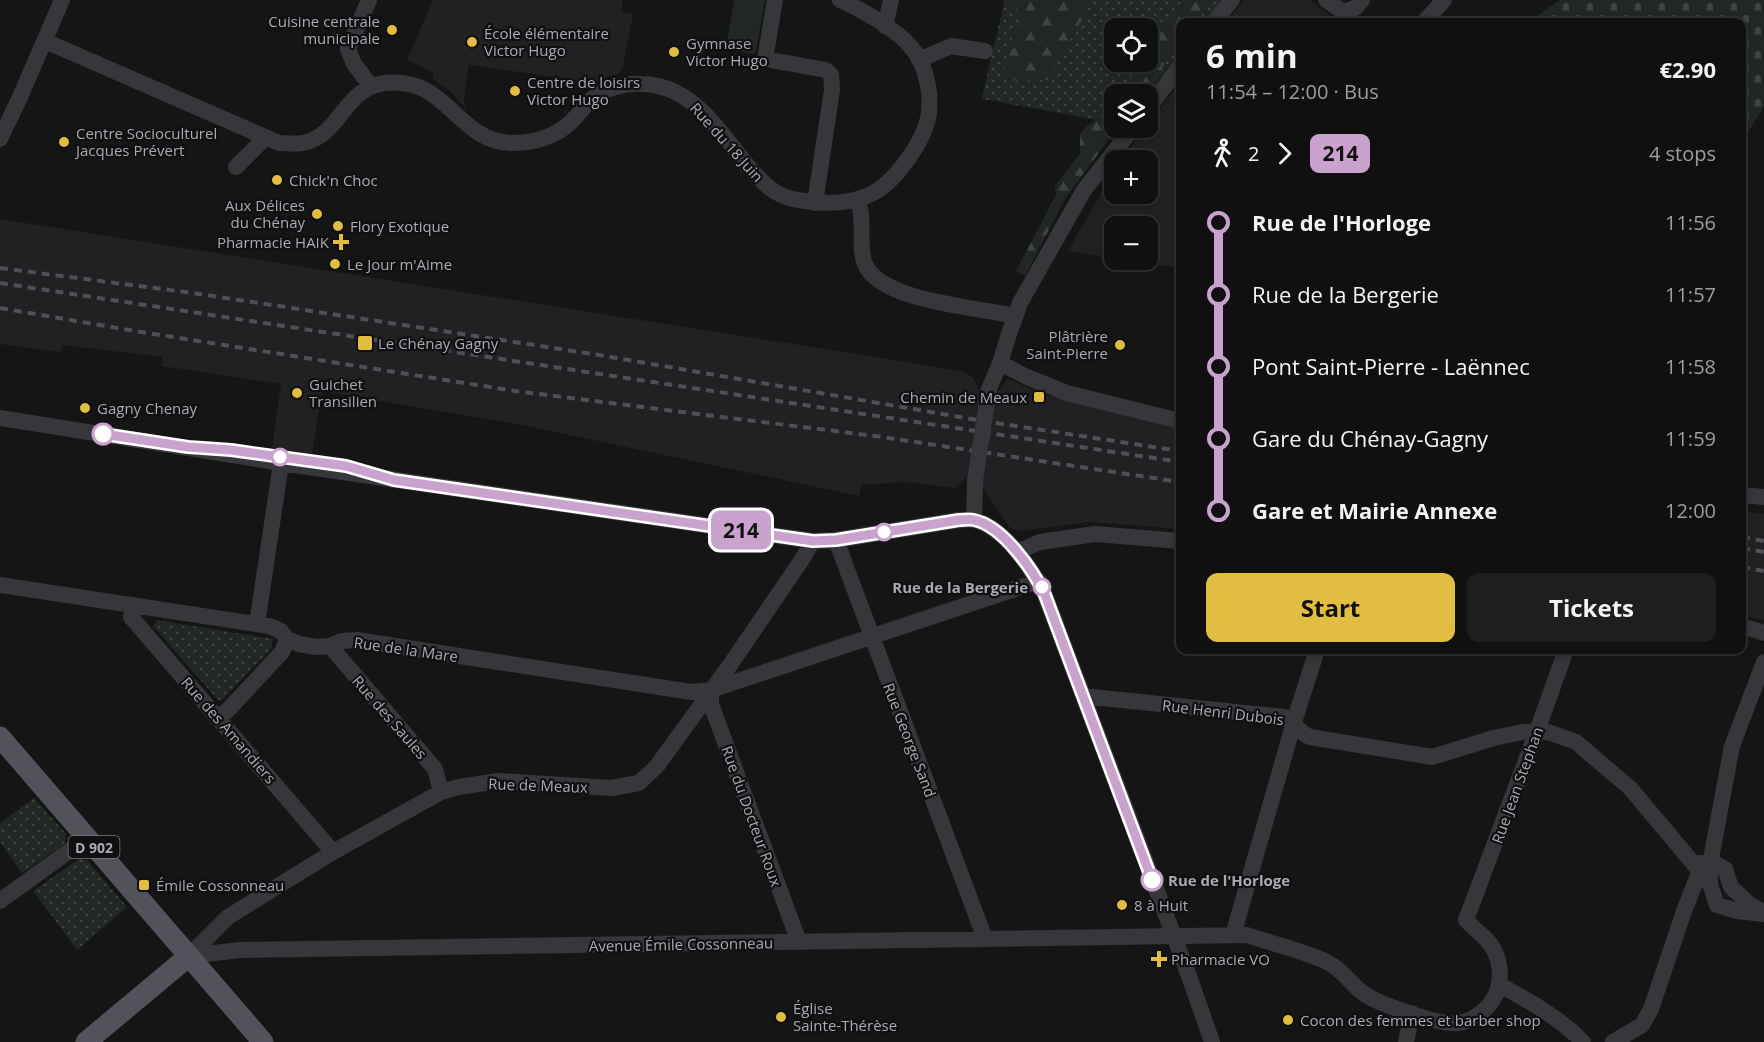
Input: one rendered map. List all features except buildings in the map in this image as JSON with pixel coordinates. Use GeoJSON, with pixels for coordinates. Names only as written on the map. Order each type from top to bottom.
{"type":"FeatureCollection","features":[{"type":"Feature","properties":{"kind":"main road","name":"D 902"},"geometry":{"type":"LineString","coordinates":[[0,737],[263,1042]]}},
{"type":"Feature","properties":{"kind":"main road"},"geometry":{"type":"LineString","coordinates":[[86,1042],[189,956]]}},
{"type":"Feature","properties":{"kind":"street"},"geometry":{"type":"LineString","coordinates":[[0,139],[62,0]]}},
{"type":"Feature","properties":{"kind":"street"},"geometry":{"type":"LineString","coordinates":[[45,41],[266,138],[279,143],[306,143],[324,134],[360,91],[371,86],[354,64],[348,49],[369,0]]}},
{"type":"Feature","properties":{"kind":"street"},"geometry":{"type":"LineString","coordinates":[[775,0],[765,59],[825,70],[831,75],[832,90],[815,202]]}},
{"type":"Feature","properties":{"kind":"street","name":"Rue du 18 Juin"},"geometry":{"type":"LineString","coordinates":[[371,86],[408,82],[425,89],[442,100],[463,122],[483,136],[507,143],[529,143],[549,136],[566,126],[592,99],[605,90],[632,84],[665,87],[696,105],[768,188],[794,200],[837,202],[858,199],[872,194],[891,179],[909,158],[927,123],[928,88],[919,60],[902,38],[840,0]]}},
{"type":"Feature","properties":{"kind":"street"},"geometry":{"type":"LineString","coordinates":[[885,26],[891,0]]}},
{"type":"Feature","properties":{"kind":"street"},"geometry":{"type":"LineString","coordinates":[[1217,18],[1232,0]]}},
{"type":"Feature","properties":{"kind":"street"},"geometry":{"type":"LineString","coordinates":[[1326,0],[1346,17],[1362,0]]}},
{"type":"Feature","properties":{"kind":"street"},"geometry":{"type":"LineString","coordinates":[[1428,18],[1444,0]]}},
{"type":"Feature","properties":{"kind":"street"},"geometry":{"type":"LineString","coordinates":[[919,60],[951,46],[985,51]]}},
{"type":"Feature","properties":{"kind":"street"},"geometry":{"type":"LineString","coordinates":[[1158,96],[1176,71]]}},
{"type":"Feature","properties":{"kind":"street"},"geometry":{"type":"LineString","coordinates":[[236,167],[266,138]]}},
{"type":"Feature","properties":{"kind":"street"},"geometry":{"type":"LineString","coordinates":[[974,520],[975,481],[989,389],[1020,303],[1084,190],[1125,138]]}},
{"type":"Feature","properties":{"kind":"street"},"geometry":{"type":"LineString","coordinates":[[858,199],[864,262],[878,280],[913,295],[938,302],[1015,316]]}},
{"type":"Feature","properties":{"kind":"street"},"geometry":{"type":"LineString","coordinates":[[1000,363],[1067,393],[1176,420]]}},
{"type":"Feature","properties":{"kind":"street"},"geometry":{"type":"LineString","coordinates":[[0,418],[813,541],[836,540],[959,520],[974,520],[997,530],[1026,562],[1039,581],[1212,1042]]}},
{"type":"Feature","properties":{"kind":"street"},"geometry":{"type":"LineString","coordinates":[[256,624],[282,460]]}},
{"type":"Feature","properties":{"kind":"street"},"geometry":{"type":"LineString","coordinates":[[1746,495],[1764,497]]}},
{"type":"Feature","properties":{"kind":"street"},"geometry":{"type":"LineString","coordinates":[[1017,552],[1040,542],[1095,534],[1176,541]]}},
{"type":"Feature","properties":{"kind":"street","name":"Rue George Sand"},"geometry":{"type":"LineString","coordinates":[[836,540],[985,939]]}},
{"type":"Feature","properties":{"kind":"street","name":"Rue de Meaux"},"geometry":{"type":"LineString","coordinates":[[189,956],[228,917],[333,852],[441,792],[459,786],[498,781],[611,788],[639,783],[657,766],[782,589],[813,541]]}},
{"type":"Feature","properties":{"kind":"street"},"geometry":{"type":"LineString","coordinates":[[711,690],[1039,581]]}},
{"type":"Feature","properties":{"kind":"street","name":"Rue de la Mare"},"geometry":{"type":"LineString","coordinates":[[0,585],[269,626],[281,632],[287,639],[316,647],[357,640],[691,692],[711,690]]}},
{"type":"Feature","properties":{"kind":"street","name":"Rue des Amandiers"},"geometry":{"type":"LineString","coordinates":[[133,605],[131,617],[333,852]]}},
{"type":"Feature","properties":{"kind":"street"},"geometry":{"type":"LineString","coordinates":[[1746,627],[1764,633]]}},
{"type":"Feature","properties":{"kind":"street"},"geometry":{"type":"LineString","coordinates":[[218,718],[282,652],[287,639]]}},
{"type":"Feature","properties":{"kind":"street","name":"Rue des Saules"},"geometry":{"type":"LineString","coordinates":[[330,646],[435,769],[441,792]]}},
{"type":"Feature","properties":{"kind":"street"},"geometry":{"type":"LineString","coordinates":[[1233,934],[1316,654]]}},
{"type":"Feature","properties":{"kind":"street","name":"Rue Jean Stephan"},"geometry":{"type":"LineString","coordinates":[[1500,985],[1500,967],[1494,951],[1487,940],[1466,920],[1565,654]]}},
{"type":"Feature","properties":{"kind":"street"},"geometry":{"type":"LineString","coordinates":[[1717,905],[1710,884],[1710,864],[1732,746],[1764,662]]}},
{"type":"Feature","properties":{"kind":"street","name":"Rue du Docteur Roux"},"geometry":{"type":"LineString","coordinates":[[711,690],[711,704],[799,942]]}},
{"type":"Feature","properties":{"kind":"street","name":"Rue Henri Dubois"},"geometry":{"type":"LineString","coordinates":[[1083,696],[1284,717],[1294,722],[1300,732],[1310,737],[1432,757],[1494,738],[1524,732],[1548,732],[1576,742],[1630,788],[1693,862]]}},
{"type":"Feature","properties":{"kind":"street"},"geometry":{"type":"LineString","coordinates":[[0,901],[87,838]]}},
{"type":"Feature","properties":{"kind":"street"},"geometry":{"type":"LineString","coordinates":[[1693,862],[1718,865],[1725,869],[1731,887],[1764,914]]}},
{"type":"Feature","properties":{"kind":"street"},"geometry":{"type":"LineString","coordinates":[[1613,1042],[1642,1025],[1651,1009],[1698,873],[1693,862]]}},
{"type":"Feature","properties":{"kind":"street"},"geometry":{"type":"LineString","coordinates":[[1684,910],[1692,903],[1704,903],[1737,911],[1764,914]]}},
{"type":"Feature","properties":{"kind":"street","name":"Avenue Émile Cossonneau"},"geometry":{"type":"LineString","coordinates":[[189,956],[240,950],[1233,934],[1247,935],[1327,962],[1373,999],[1437,1021],[1459,1023],[1482,1013],[1494,999],[1500,985]]}},
{"type":"Feature","properties":{"kind":"street"},"geometry":{"type":"LineString","coordinates":[[1500,985],[1524,998],[1583,1042]]}},
{"type":"Feature","properties":{"kind":"street"},"geometry":{"type":"LineString","coordinates":[[1406,1042],[1412,1013]]}},
{"type":"Feature","properties":{"kind":"shaded area"},"geometry":{"type":"Polygon","coordinates":[[[433,0],[623,0],[621,12],[633,14],[622,70],[618,74],[595,83],[469,65],[464,100],[467,110],[450,91],[433,79],[433,72],[407,60],[433,0]]]}},
{"type":"Feature","properties":{"kind":"shaded area"},"geometry":{"type":"Polygon","coordinates":[[[1244,0],[1310,0],[1333,18],[1230,18],[1244,0]]]}},
{"type":"Feature","properties":{"kind":"shaded area"},"geometry":{"type":"Polygon","coordinates":[[[1176,87],[1176,267],[1158,265],[1158,216],[1104,216],[1104,256],[1068,251],[1104,188],[1104,204],[1158,204],[1158,150],[1128,150],[1138,138],[1158,138],[1158,112],[1176,87]]]}},
{"type":"Feature","properties":{"kind":"shaded area"},"geometry":{"type":"Polygon","coordinates":[[[0,219],[965,372],[973,378],[979,389],[998,391],[1008,379],[1042,394],[1176,426],[1176,529],[1088,522],[1022,531],[1010,528],[982,487],[968,476],[955,488],[904,482],[862,485],[859,496],[522,425],[322,391],[312,454],[272,448],[281,384],[162,366],[162,357],[63,345],[61,352],[0,344],[0,219]]]}},
{"type":"Feature","properties":{"kind":"shaded area"},"geometry":{"type":"Polygon","coordinates":[[[1746,512],[1764,514],[1764,621],[1746,616],[1746,512]]]}},
{"type":"Feature","properties":{"kind":"green space"},"geometry":{"type":"Polygon","coordinates":[[[734,0],[765,0],[756,52],[753,54],[726,47],[734,0]]]}},
{"type":"Feature","properties":{"kind":"green space"},"geometry":{"type":"Polygon","coordinates":[[[1003,0],[1224,0],[1208,18],[1176,18],[1176,58],[1155,84],[1104,84],[1104,121],[983,99],[1003,0]]]}},
{"type":"Feature","properties":{"kind":"green space"},"geometry":{"type":"Polygon","coordinates":[[[1008,0],[1093,0],[1047,80],[1017,81],[1004,74],[1010,42],[1023,13],[1009,4],[1008,0]]]}},
{"type":"Feature","properties":{"kind":"green space"},"geometry":{"type":"Polygon","coordinates":[[[1182,0],[1213,0],[1199,18],[1176,18],[1176,48],[1149,84],[1125,84],[1134,72],[1158,72],[1158,38],[1182,0]]]}},
{"type":"Feature","properties":{"kind":"green space"},"geometry":{"type":"Polygon","coordinates":[[[1560,0],[1764,0],[1764,106],[1746,135],[1746,18],[1534,18],[1560,0]]]}},
{"type":"Feature","properties":{"kind":"green space"},"geometry":{"type":"Polygon","coordinates":[[[1104,115],[1104,138],[1110,138],[1065,199],[1025,276],[1016,271],[1056,195],[1055,186],[1080,154],[1080,134],[1089,124],[1104,115]]]}},
{"type":"Feature","properties":{"kind":"green space"},"geometry":{"type":"Polygon","coordinates":[[[157,620],[273,639],[271,649],[221,701],[153,626],[157,620]]]}},
{"type":"Feature","properties":{"kind":"green space"},"geometry":{"type":"Polygon","coordinates":[[[34,798],[66,834],[65,843],[22,873],[0,842],[0,823],[34,798]]]}},
{"type":"Feature","properties":{"kind":"green space"},"geometry":{"type":"Polygon","coordinates":[[[79,859],[87,860],[127,907],[77,950],[33,891],[79,859]]]}},
{"type":"Feature","properties":{"kind":"railway"},"geometry":{"type":"LineString","coordinates":[[0,268],[193,293],[599,355],[983,421],[1176,450]]}},
{"type":"Feature","properties":{"kind":"railway"},"geometry":{"type":"LineString","coordinates":[[0,283],[1176,461]]}},
{"type":"Feature","properties":{"kind":"railway"},"geometry":{"type":"LineString","coordinates":[[0,308],[515,391],[882,437],[1176,481]]}},
{"type":"Feature","properties":{"kind":"railway"},"geometry":{"type":"LineString","coordinates":[[1746,538],[1764,541]]}},
{"type":"Feature","properties":{"kind":"railway"},"geometry":{"type":"LineString","coordinates":[[1746,549],[1764,552]]}},
{"type":"Feature","properties":{"kind":"railway"},"geometry":{"type":"LineString","coordinates":[[1746,568],[1764,571]]}},
{"type":"Feature","properties":{"kind":"bus line","name":"214"},"geometry":{"type":"LineString","coordinates":[[103,434],[346,466],[394,480],[813,541],[836,540],[959,520],[974,520],[997,530],[1026,562],[1039,581],[1152,880]]}},
{"type":"Feature","properties":{"kind":"place","name":"Cuisine centrale municipale"},"geometry":{"type":"Point","coordinates":[392,30]}},
{"type":"Feature","properties":{"kind":"place","name":"École élémentaire Victor Hugo"},"geometry":{"type":"Point","coordinates":[472,42]}},
{"type":"Feature","properties":{"kind":"place","name":"Gymnase Victor Hugo"},"geometry":{"type":"Point","coordinates":[674,52]}},
{"type":"Feature","properties":{"kind":"place","name":"Centre de loisirs Victor Hugo"},"geometry":{"type":"Point","coordinates":[515,91]}},
{"type":"Feature","properties":{"kind":"place","name":"Centre Socioculturel Jacques Prévert"},"geometry":{"type":"Point","coordinates":[64,142]}},
{"type":"Feature","properties":{"kind":"place","name":"Chick'n Choc"},"geometry":{"type":"Point","coordinates":[277,180]}},
{"type":"Feature","properties":{"kind":"place","name":"Aux Délices du Chénay"},"geometry":{"type":"Point","coordinates":[317,214]}},
{"type":"Feature","properties":{"kind":"place","name":"Flory Exotique"},"geometry":{"type":"Point","coordinates":[338,226]}},
{"type":"Feature","properties":{"kind":"place","name":"Pharmacie HAIK"},"geometry":{"type":"Point","coordinates":[341,242]}},
{"type":"Feature","properties":{"kind":"place","name":"Le Jour m'Aime"},"geometry":{"type":"Point","coordinates":[335,264]}},
{"type":"Feature","properties":{"kind":"place","name":"Le Chénay Gagny"},"geometry":{"type":"Point","coordinates":[365,343]}},
{"type":"Feature","properties":{"kind":"place","name":"Plâtrière Saint-Pierre"},"geometry":{"type":"Point","coordinates":[1120,345]}},
{"type":"Feature","properties":{"kind":"place","name":"Guichet Transilien"},"geometry":{"type":"Point","coordinates":[297,393]}},
{"type":"Feature","properties":{"kind":"place","name":"Chemin de Meaux"},"geometry":{"type":"Point","coordinates":[1039,397]}},
{"type":"Feature","properties":{"kind":"place","name":"Gagny Chenay"},"geometry":{"type":"Point","coordinates":[85,408]}},
{"type":"Feature","properties":{"kind":"place","name":"Rue de la Bergerie"},"geometry":{"type":"Point","coordinates":[1042,587]}},
{"type":"Feature","properties":{"kind":"place","name":"Rue de l'Horloge"},"geometry":{"type":"Point","coordinates":[1152,880]}},
{"type":"Feature","properties":{"kind":"place","name":"Émile Cossonneau"},"geometry":{"type":"Point","coordinates":[144,885]}},
{"type":"Feature","properties":{"kind":"place","name":"8 à Huit"},"geometry":{"type":"Point","coordinates":[1122,905]}},
{"type":"Feature","properties":{"kind":"place","name":"Pharmacie VO"},"geometry":{"type":"Point","coordinates":[1159,959]}},
{"type":"Feature","properties":{"kind":"place","name":"Église Sainte-Thérèse"},"geometry":{"type":"Point","coordinates":[781,1017]}},
{"type":"Feature","properties":{"kind":"place","name":"Cocon des femmes et barber shop"},"geometry":{"type":"Point","coordinates":[1288,1020]}}]}
